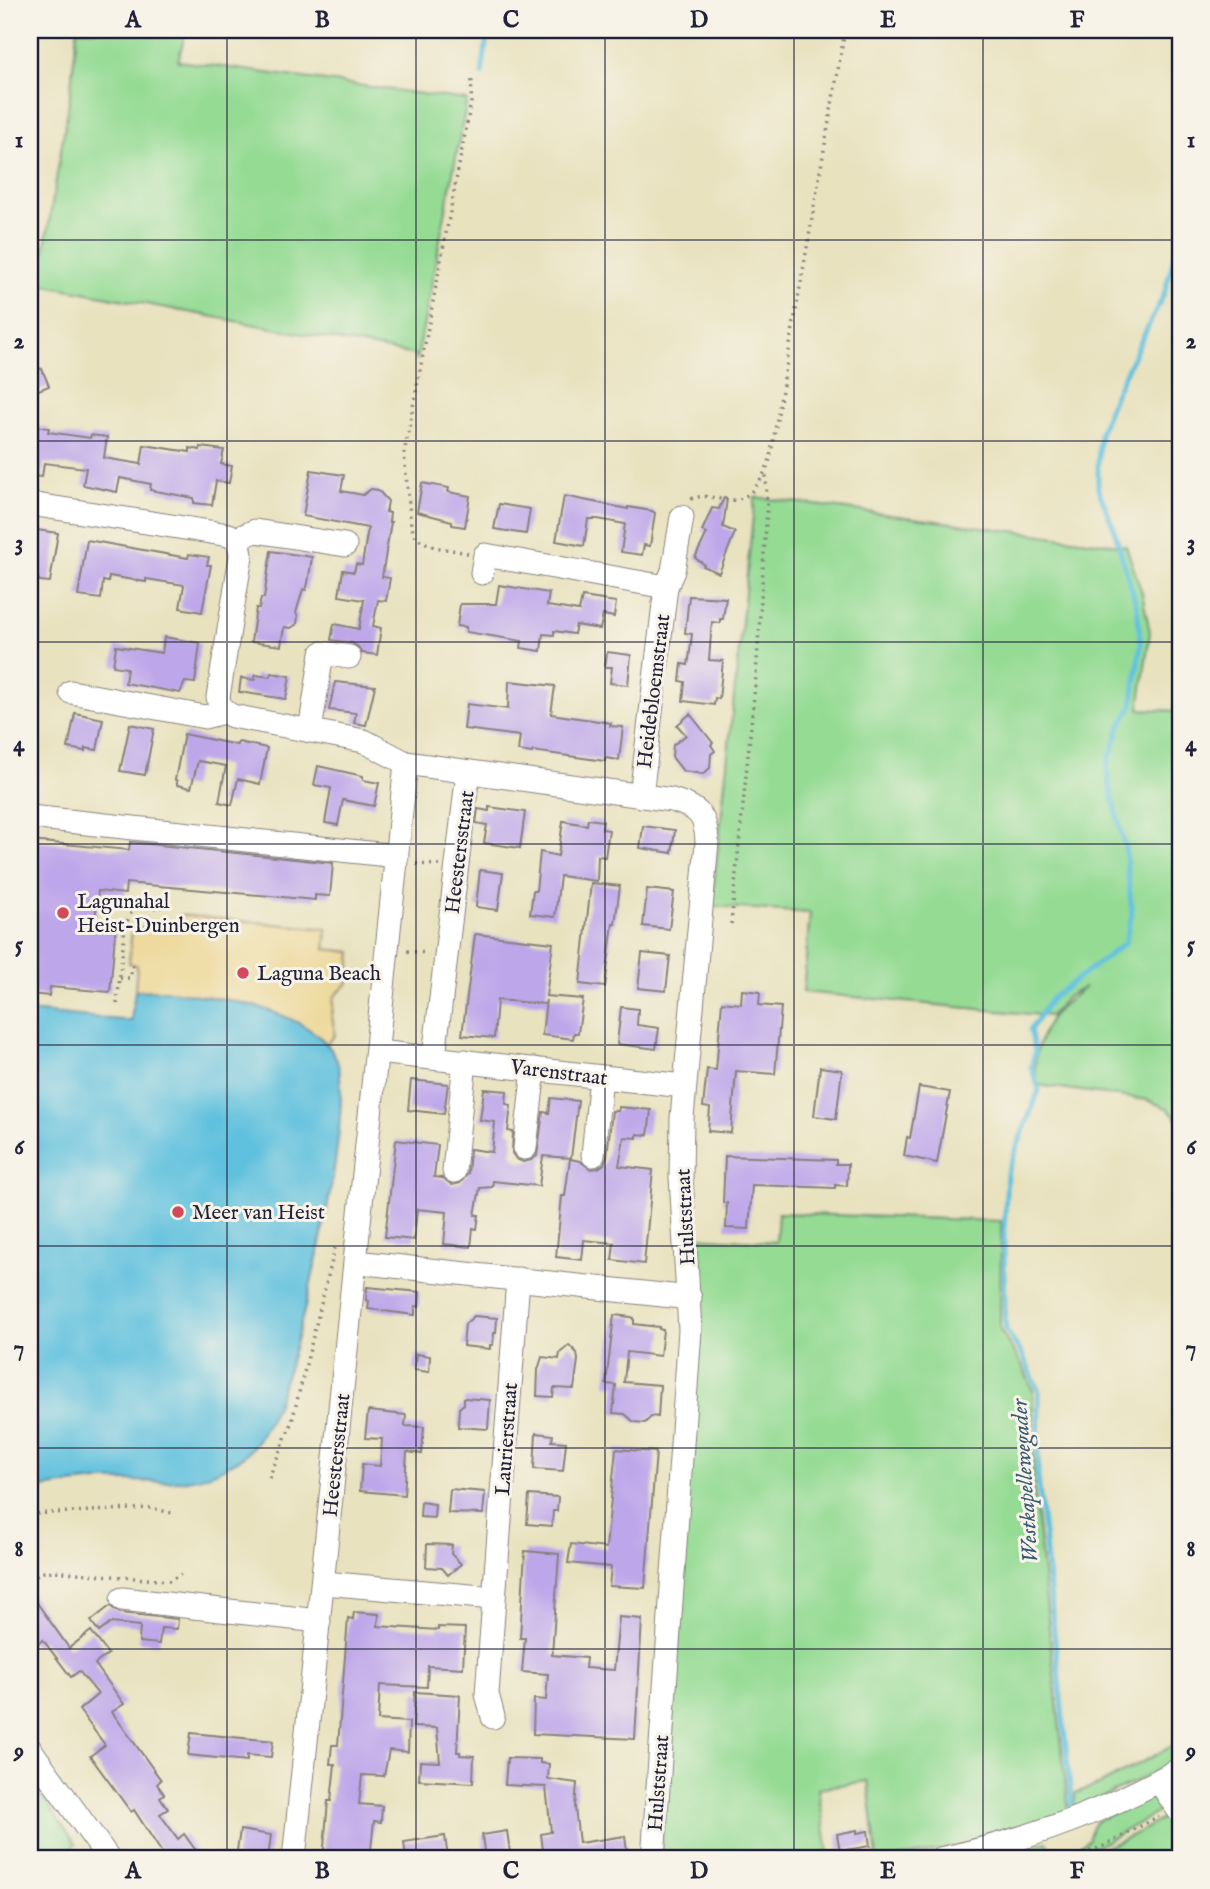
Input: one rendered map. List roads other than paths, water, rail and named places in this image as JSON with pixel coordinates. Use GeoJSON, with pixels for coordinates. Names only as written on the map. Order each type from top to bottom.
{"type":"FeatureCollection","features":[{"type":"Feature","properties":{"kind":"street"},"geometry":{"type":"LineString","coordinates":[[30,505],[229,535],[236,539],[241,556],[218,697],[224,712],[232,716],[364,741],[406,763]]}},
{"type":"Feature","properties":{"kind":"street","name":"Heidebloemstraat"},"geometry":{"type":"LineString","coordinates":[[641,796],[666,587],[673,571],[682,517]]}},
{"type":"Feature","properties":{"kind":"street"},"geometry":{"type":"LineString","coordinates":[[236,539],[255,531],[345,545]]}},
{"type":"Feature","properties":{"kind":"street","name":"Heidebloemstraat"},"geometry":{"type":"LineString","coordinates":[[483,564],[666,587]]}},
{"type":"Feature","properties":{"kind":"street"},"geometry":{"type":"LineString","coordinates":[[310,731],[322,653],[349,657]]}},
{"type":"Feature","properties":{"kind":"street"},"geometry":{"type":"LineString","coordinates":[[71,692],[205,717],[224,712]]}},
{"type":"Feature","properties":{"kind":"street","name":"Heestersstraat"},"geometry":{"type":"LineString","coordinates":[[295,1859],[406,763],[468,772],[434,1057]]}},
{"type":"Feature","properties":{"kind":"street","name":"Hulststraat"},"geometry":{"type":"LineString","coordinates":[[468,772],[672,800],[690,805],[700,814],[706,826],[707,842],[684,1086],[681,1177],[690,1330],[653,1859]]}},
{"type":"Feature","properties":{"kind":"street"},"geometry":{"type":"LineString","coordinates":[[30,817],[396,859]]}},
{"type":"Feature","properties":{"kind":"street"},"geometry":{"type":"LineString","coordinates":[[378,1052],[434,1057]]}},
{"type":"Feature","properties":{"kind":"street","name":"Varenstraat"},"geometry":{"type":"LineString","coordinates":[[434,1057],[684,1086]]}},
{"type":"Feature","properties":{"kind":"street"},"geometry":{"type":"LineString","coordinates":[[454,1171],[465,1061]]}},
{"type":"Feature","properties":{"kind":"street"},"geometry":{"type":"LineString","coordinates":[[525,1148],[534,1069]]}},
{"type":"Feature","properties":{"kind":"street"},"geometry":{"type":"LineString","coordinates":[[593,1155],[601,1077]]}},
{"type":"Feature","properties":{"kind":"street"},"geometry":{"type":"LineString","coordinates":[[356,1262],[690,1297]]}},
{"type":"Feature","properties":{"kind":"street","name":"Laurierstraat"},"geometry":{"type":"LineString","coordinates":[[493,1717],[487,1694],[518,1279]]}},
{"type":"Feature","properties":{"kind":"street"},"geometry":{"type":"LineString","coordinates":[[324,1583],[494,1598]]}},
{"type":"Feature","properties":{"kind":"street"},"geometry":{"type":"LineString","coordinates":[[122,1599],[319,1620]]}},
{"type":"Feature","properties":{"kind":"street"},"geometry":{"type":"LineString","coordinates":[[30,1749],[109,1859]]}},
{"type":"Feature","properties":{"kind":"street"},"geometry":{"type":"LineString","coordinates":[[940,1859],[995,1846],[1076,1819],[1180,1769]]}},
{"type":"Feature","properties":{"kind":"street"},"geometry":{"type":"LineString","coordinates":[[1159,1781],[1178,1809]]}},
{"type":"Feature","properties":{"kind":"water","name":"Meer van Heist"},"geometry":{"type":"Polygon","coordinates":[[[164,990],[232,1001],[281,1015],[303,1025],[321,1038],[334,1054],[340,1081],[340,1122],[323,1229],[297,1338],[274,1410],[254,1445],[237,1460],[212,1473],[182,1481],[95,1482],[30,1490],[30,1011],[131,1021],[135,991],[164,990]]]}},
{"type":"Feature","properties":{"kind":"waterway"},"geometry":{"type":"LineString","coordinates":[[482,74],[488,30]]}},
{"type":"Feature","properties":{"kind":"waterway","name":"Westkapellewegader"},"geometry":{"type":"LineString","coordinates":[[1072,1805],[1038,1476],[1039,1392],[1023,1356],[1006,1330],[1004,1234],[1007,1173],[1039,1090],[1031,1068],[1035,1051],[1030,1030],[1051,999],[1125,943],[1132,913],[1125,847],[1107,766],[1120,726],[1132,707],[1141,644],[1137,607],[1113,526],[1098,489],[1100,433],[1115,394],[1164,294],[1180,235]]}},
{"type":"Feature","properties":{"kind":"place","name":"Lagunahal Heist-Duinbergen"},"geometry":{"type":"Point","coordinates":[63,913]}},
{"type":"Feature","properties":{"kind":"place","name":"Laguna Beach"},"geometry":{"type":"Point","coordinates":[243,973]}},
{"type":"Feature","properties":{"kind":"place","name":"Meer van Heist"},"geometry":{"type":"Point","coordinates":[178,1212]}}]}
